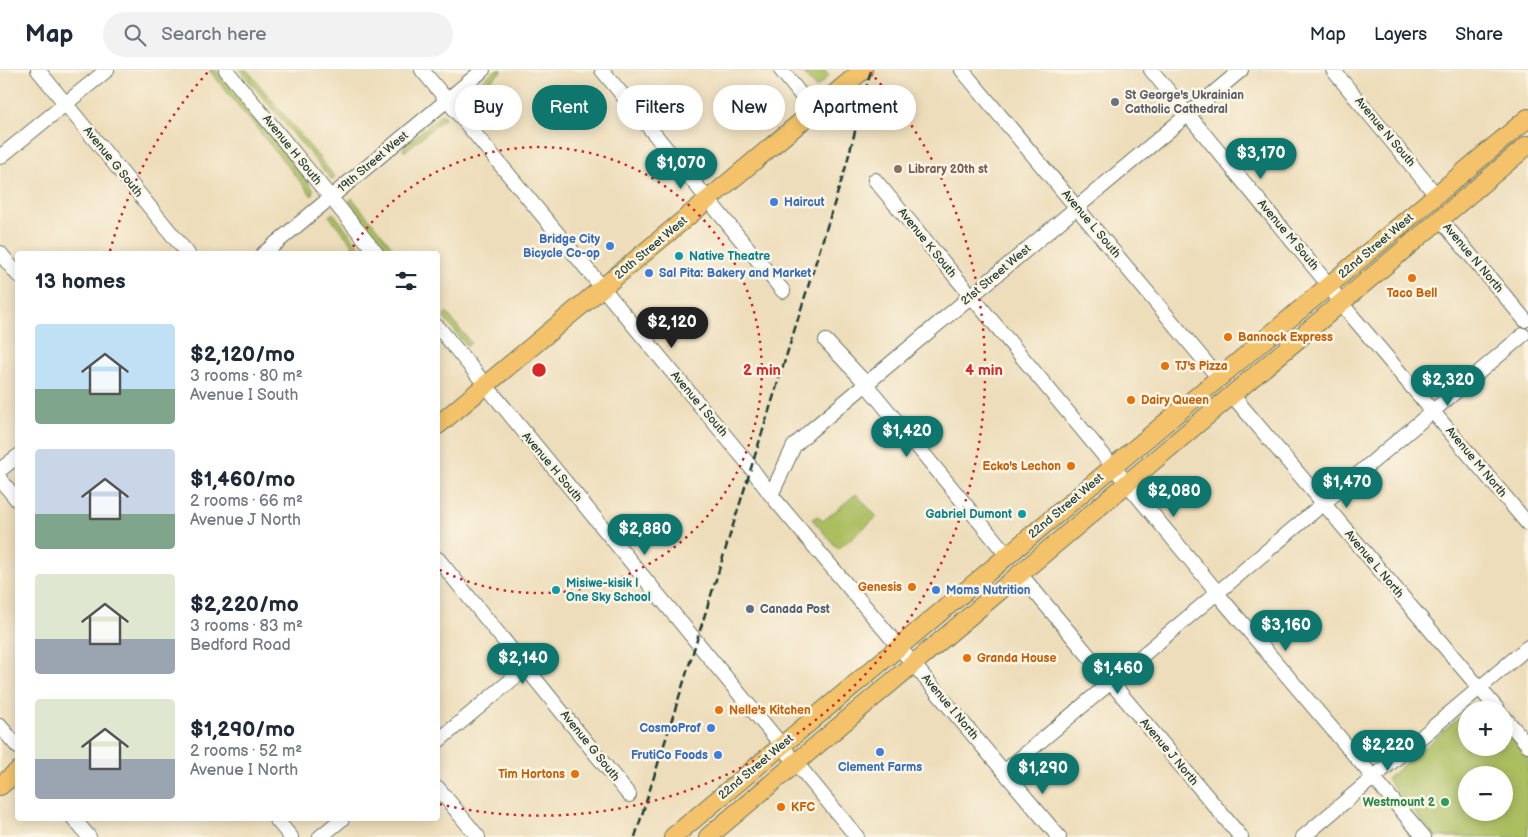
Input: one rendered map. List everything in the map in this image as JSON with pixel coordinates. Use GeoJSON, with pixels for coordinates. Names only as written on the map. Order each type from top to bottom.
{"type":"FeatureCollection","features":[{"type":"Feature","properties":{"kind":"main road","name":"20th Street West"},"geometry":{"type":"LineString","coordinates":[[845,85],[863,70]]}},
{"type":"Feature","properties":{"kind":"main road","name":"22nd Street West"},"geometry":{"type":"LineString","coordinates":[[672,837],[1528,118]]}},
{"type":"Feature","properties":{"kind":"main road","name":"20th Street West"},"geometry":{"type":"LineString","coordinates":[[440,423],[795,127]]}},
{"type":"Feature","properties":{"kind":"main road","name":"22nd Street West"},"geometry":{"type":"LineString","coordinates":[[708,837],[1232,395],[1343,306],[1440,219],[1528,145]]}},
{"type":"Feature","properties":{"kind":"main road"},"geometry":{"type":"LineString","coordinates":[[0,786],[15,774]]}},
{"type":"Feature","properties":{"kind":"street","name":"Avenue G South"},"geometry":{"type":"LineString","coordinates":[[38,70],[186,251]]}},
{"type":"Feature","properties":{"kind":"street"},"geometry":{"type":"LineString","coordinates":[[0,157],[107,70]]}},
{"type":"Feature","properties":{"kind":"street","name":"Avenue H South"},"geometry":{"type":"LineString","coordinates":[[226,70],[375,251]]}},
{"type":"Feature","properties":{"kind":"street","name":"Avenue I South"},"geometry":{"type":"LineString","coordinates":[[422,70],[751,466],[771,495],[899,647]]}},
{"type":"Feature","properties":{"kind":"street","name":"19th Street West"},"geometry":{"type":"LineString","coordinates":[[267,251],[483,70]]}},
{"type":"Feature","properties":{"kind":"street"},"geometry":{"type":"LineString","coordinates":[[602,70],[783,291]]}},
{"type":"Feature","properties":{"kind":"street"},"geometry":{"type":"LineString","coordinates":[[781,70],[795,87]]}},
{"type":"Feature","properties":{"kind":"street","name":"Avenue L South"},"geometry":{"type":"LineString","coordinates":[[962,70],[1218,378]]}},
{"type":"Feature","properties":{"kind":"street","name":"Avenue M South"},"geometry":{"type":"LineString","coordinates":[[1151,70],[1329,285],[1343,306]]}},
{"type":"Feature","properties":{"kind":"street","name":"21st Street West"},"geometry":{"type":"LineString","coordinates":[[771,495],[794,446],[1076,206],[1241,70]]}},
{"type":"Feature","properties":{"kind":"street","name":"Avenue N South"},"geometry":{"type":"LineString","coordinates":[[1333,70],[1436,195]]}},
{"type":"Feature","properties":{"kind":"street","name":"Avenue K South"},"geometry":{"type":"LineString","coordinates":[[875,180],[1424,837]]}},
{"type":"Feature","properties":{"kind":"street","name":"Avenue N North"},"geometry":{"type":"LineString","coordinates":[[1440,219],[1526,328]]}},
{"type":"Feature","properties":{"kind":"street"},"geometry":{"type":"LineString","coordinates":[[0,253],[15,271]]}},
{"type":"Feature","properties":{"kind":"street","name":"Avenue M North"},"geometry":{"type":"LineString","coordinates":[[1343,306],[1528,524]]}},
{"type":"Feature","properties":{"kind":"street"},"geometry":{"type":"LineString","coordinates":[[1005,771],[1433,412],[1526,328]]}},
{"type":"Feature","properties":{"kind":"street","name":"Avenue H South"},"geometry":{"type":"LineString","coordinates":[[440,329],[857,837]]}},
{"type":"Feature","properties":{"kind":"street"},"geometry":{"type":"LineString","coordinates":[[826,341],[834,346],[1007,555]]}},
{"type":"Feature","properties":{"kind":"street","name":"Avenue L North"},"geometry":{"type":"LineString","coordinates":[[1232,395],[1491,701]]}},
{"type":"Feature","properties":{"kind":"street"},"geometry":{"type":"LineString","coordinates":[[0,470],[15,458]]}},
{"type":"Feature","properties":{"kind":"street"},"geometry":{"type":"LineString","coordinates":[[0,480],[15,498]]}},
{"type":"Feature","properties":{"kind":"street","name":"Avenue G South"},"geometry":{"type":"LineString","coordinates":[[440,562],[527,667],[629,795]]}},
{"type":"Feature","properties":{"kind":"street","name":"Avenue J North"},"geometry":{"type":"LineString","coordinates":[[1020,574],[1241,837]]}},
{"type":"Feature","properties":{"kind":"street","name":"Avenue I North"},"geometry":{"type":"LineString","coordinates":[[899,647],[1005,771],[1058,837]]}},
{"type":"Feature","properties":{"kind":"street"},"geometry":{"type":"LineString","coordinates":[[1303,837],[1528,647]]}},
{"type":"Feature","properties":{"kind":"street"},"geometry":{"type":"LineString","coordinates":[[440,739],[527,667]]}},
{"type":"Feature","properties":{"kind":"street"},"geometry":{"type":"LineString","coordinates":[[0,726],[15,744]]}},
{"type":"Feature","properties":{"kind":"street"},"geometry":{"type":"LineString","coordinates":[[1513,728],[1528,745]]}},
{"type":"Feature","properties":{"kind":"street"},"geometry":{"type":"LineString","coordinates":[[440,790],[478,837]]}},
{"type":"Feature","properties":{"kind":"street"},"geometry":{"type":"LineString","coordinates":[[76,821],[90,837]]}},
{"type":"Feature","properties":{"kind":"street"},"geometry":{"type":"LineString","coordinates":[[278,821],[291,837]]}},
{"type":"Feature","properties":{"kind":"street"},"geometry":{"type":"LineString","coordinates":[[320,837],[340,821]]}},
{"type":"Feature","properties":{"kind":"green space"},"geometry":{"type":"Polygon","coordinates":[[[209,70],[216,70],[313,189],[312,196],[209,70]]]}},
{"type":"Feature","properties":{"kind":"green space"},"geometry":{"type":"Polygon","coordinates":[[[240,70],[247,70],[335,177],[332,180],[240,70]]]}},
{"type":"Feature","properties":{"kind":"green space"},"geometry":{"type":"Polygon","coordinates":[[[495,70],[503,70],[485,85],[477,85],[495,70]]]}},
{"type":"Feature","properties":{"kind":"green space"},"geometry":{"type":"Polygon","coordinates":[[[801,70],[824,70],[829,76],[819,85],[814,85],[801,70]]]}},
{"type":"Feature","properties":{"kind":"green space"},"geometry":{"type":"Polygon","coordinates":[[[442,114],[445,118],[404,152],[403,147],[442,114]]]}},
{"type":"Feature","properties":{"kind":"green space"},"geometry":{"type":"Polygon","coordinates":[[[352,198],[396,251],[389,251],[349,202],[352,198]]]}},
{"type":"Feature","properties":{"kind":"green space"},"geometry":{"type":"Polygon","coordinates":[[[333,213],[364,251],[358,251],[329,216],[333,213]]]}},
{"type":"Feature","properties":{"kind":"green space"},"geometry":{"type":"Polygon","coordinates":[[[446,312],[471,343],[467,346],[444,318],[446,312]]]}},
{"type":"Feature","properties":{"kind":"green space"},"geometry":{"type":"Polygon","coordinates":[[[856,494],[877,517],[838,549],[812,519],[818,516],[823,521],[856,494]]]}},
{"type":"Feature","properties":{"kind":"green space"},"geometry":{"type":"Polygon","coordinates":[[[1458,719],[1458,756],[1513,756],[1513,738],[1528,756],[1528,837],[1435,837],[1387,779],[1458,719]]]}},
{"type":"Feature","properties":{"kind":"railway"},"geometry":{"type":"LineString","coordinates":[[635,837],[846,166],[871,70]]}},
{"type":"Feature","properties":{"kind":"place","name":"St George's Ukrainian Catholic Cathedral"},"geometry":{"type":"Point","coordinates":[1115,102]}},
{"type":"Feature","properties":{"kind":"place","name":"Library 20th st"},"geometry":{"type":"Point","coordinates":[898,169]}},
{"type":"Feature","properties":{"kind":"place","name":"Haircut"},"geometry":{"type":"Point","coordinates":[774,202]}},
{"type":"Feature","properties":{"kind":"place","name":"Bridge City Bicycle Co-op"},"geometry":{"type":"Point","coordinates":[610,246]}},
{"type":"Feature","properties":{"kind":"place","name":"Native Theatre"},"geometry":{"type":"Point","coordinates":[679,256]}},
{"type":"Feature","properties":{"kind":"place","name":"Sal Pita: Bakery and Market"},"geometry":{"type":"Point","coordinates":[649,273]}},
{"type":"Feature","properties":{"kind":"place","name":"Taco Bell"},"geometry":{"type":"Point","coordinates":[1412,278]}},
{"type":"Feature","properties":{"kind":"place","name":"Bannock Express"},"geometry":{"type":"Point","coordinates":[1228,337]}},
{"type":"Feature","properties":{"kind":"place","name":"TJ's Pizza"},"geometry":{"type":"Point","coordinates":[1165,366]}},
{"type":"Feature","properties":{"kind":"place","name":"Dairy Queen"},"geometry":{"type":"Point","coordinates":[1131,400]}},
{"type":"Feature","properties":{"kind":"place","name":"Ecko's Lechon"},"geometry":{"type":"Point","coordinates":[1071,466]}},
{"type":"Feature","properties":{"kind":"place","name":"Gabriel Dumont"},"geometry":{"type":"Point","coordinates":[1022,514]}},
{"type":"Feature","properties":{"kind":"place","name":"Genesis"},"geometry":{"type":"Point","coordinates":[912,587]}},
{"type":"Feature","properties":{"kind":"place","name":"Misiwe-kisik | One Sky School"},"geometry":{"type":"Point","coordinates":[556,590]}},
{"type":"Feature","properties":{"kind":"place","name":"Moms Nutrition"},"geometry":{"type":"Point","coordinates":[936,590]}},
{"type":"Feature","properties":{"kind":"place","name":"Canada Post"},"geometry":{"type":"Point","coordinates":[750,609]}},
{"type":"Feature","properties":{"kind":"place","name":"Granda House"},"geometry":{"type":"Point","coordinates":[967,658]}},
{"type":"Feature","properties":{"kind":"place","name":"Nelle's Kitchen"},"geometry":{"type":"Point","coordinates":[719,710]}},
{"type":"Feature","properties":{"kind":"place","name":"CosmoProf"},"geometry":{"type":"Point","coordinates":[711,728]}},
{"type":"Feature","properties":{"kind":"place","name":"Clement Farms"},"geometry":{"type":"Point","coordinates":[880,752]}},
{"type":"Feature","properties":{"kind":"place","name":"FrutiCo Foods"},"geometry":{"type":"Point","coordinates":[718,755]}},
{"type":"Feature","properties":{"kind":"place","name":"Tim Hortons"},"geometry":{"type":"Point","coordinates":[575,774]}},
{"type":"Feature","properties":{"kind":"place","name":"Westmount 2"},"geometry":{"type":"Point","coordinates":[1445,802]}},
{"type":"Feature","properties":{"kind":"place","name":"KFC"},"geometry":{"type":"Point","coordinates":[781,807]}}]}
